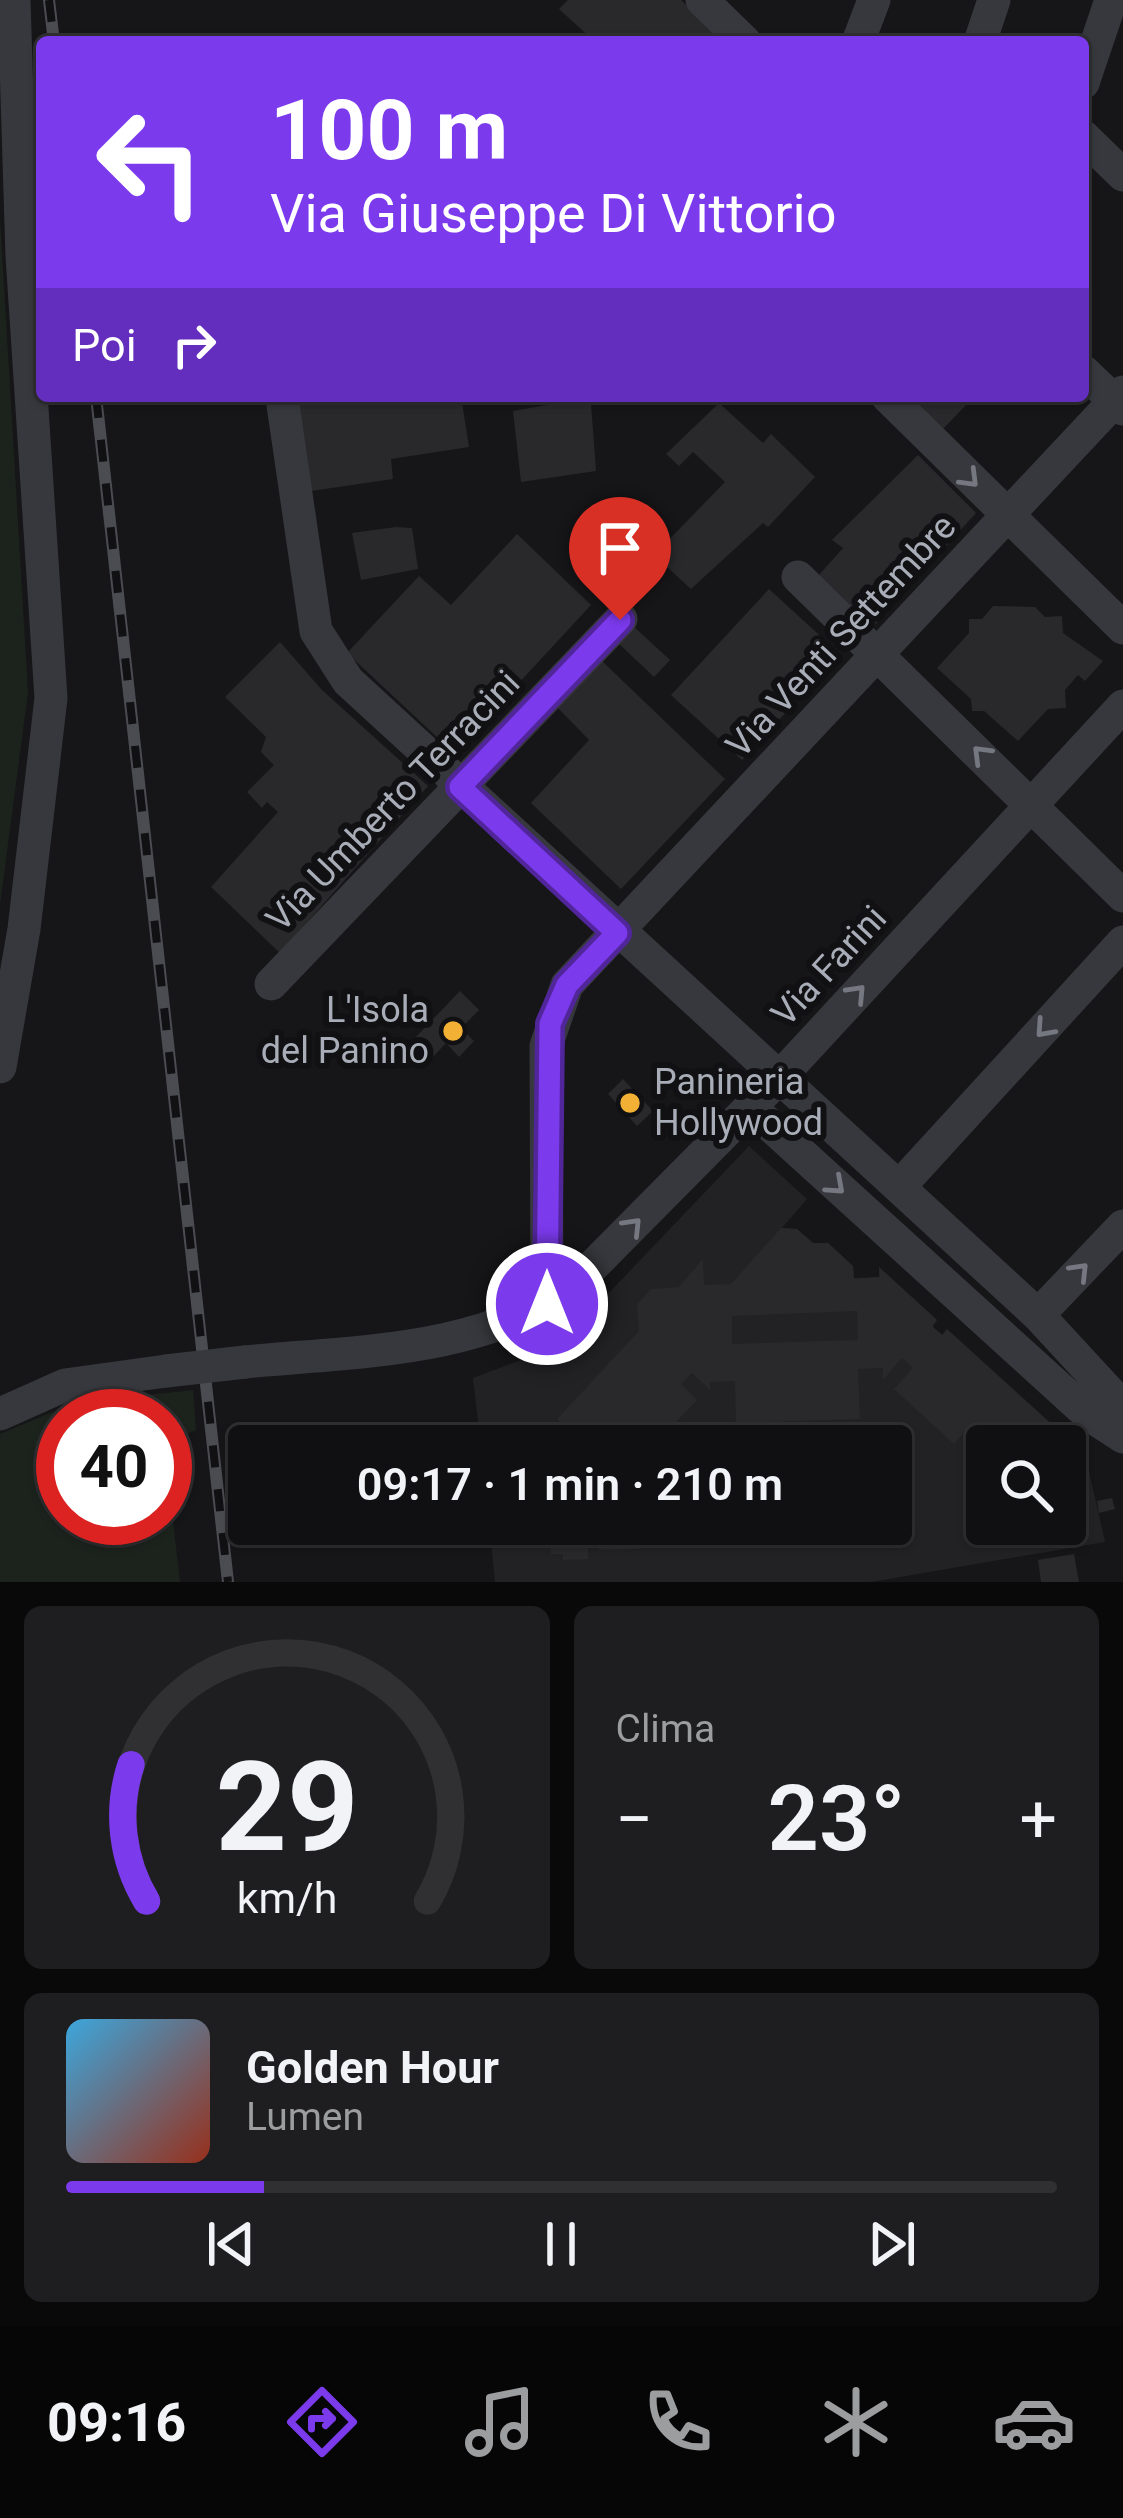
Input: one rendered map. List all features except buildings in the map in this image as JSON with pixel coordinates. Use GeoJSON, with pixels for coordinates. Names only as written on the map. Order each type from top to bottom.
{"type":"FeatureCollection","features":[{"type":"Feature","properties":{"kind":"street"},"geometry":{"type":"LineString","coordinates":[[0,1067],[24,929],[51,698],[8,43],[14,0]]}},
{"type":"Feature","properties":{"kind":"street"},"geometry":{"type":"LineString","coordinates":[[702,0],[739,36]]}},
{"type":"Feature","properties":{"kind":"street"},"geometry":{"type":"LineString","coordinates":[[860,36],[874,0]]}},
{"type":"Feature","properties":{"kind":"street"},"geometry":{"type":"LineString","coordinates":[[982,36],[994,0]]}},
{"type":"Feature","properties":{"kind":"street"},"geometry":{"type":"LineString","coordinates":[[1089,64],[1111,0]]}},
{"type":"Feature","properties":{"kind":"street"},"geometry":{"type":"LineString","coordinates":[[1089,142],[1123,175]]}},
{"type":"Feature","properties":{"kind":"street"},"geometry":{"type":"LineString","coordinates":[[1089,375],[1120,401]]}},
{"type":"Feature","properties":{"kind":"street","name":"Via Venti Settembre"},"geometry":{"type":"LineString","coordinates":[[547,1304],[550,1024],[567,985],[1120,401]]}},
{"type":"Feature","properties":{"kind":"street"},"geometry":{"type":"LineString","coordinates":[[284,402],[316,632],[326,654],[617,933],[1038,1316],[1123,1407]]}},
{"type":"Feature","properties":{"kind":"street"},"geometry":{"type":"LineString","coordinates":[[893,402],[1123,628]]}},
{"type":"Feature","properties":{"kind":"street"},"geometry":{"type":"LineString","coordinates":[[798,577],[1123,896]]}},
{"type":"Feature","properties":{"kind":"street","name":"Via Umberto Terracini"},"geometry":{"type":"LineString","coordinates":[[272,985],[620,620]]}},
{"type":"Feature","properties":{"kind":"street","name":"Via Farini"},"geometry":{"type":"LineString","coordinates":[[0,1414],[65,1384],[431,1342],[478,1333],[547,1304],[598,1263],[778,1079],[1123,706]]}},
{"type":"Feature","properties":{"kind":"street"},"geometry":{"type":"LineString","coordinates":[[899,1187],[1123,942]]}},
{"type":"Feature","properties":{"kind":"street"},"geometry":{"type":"LineString","coordinates":[[749,1107],[1090,1415],[1123,1437]]}},
{"type":"Feature","properties":{"kind":"street"},"geometry":{"type":"LineString","coordinates":[[1038,1316],[1123,1226]]}},
{"type":"Feature","properties":{"kind":"shaded area"},"geometry":{"type":"Polygon","coordinates":[[[0,219],[28,692],[0,905],[0,219]]]}},
{"type":"Feature","properties":{"kind":"shaded area"},"geometry":{"type":"Polygon","coordinates":[[[749,1146],[807,1199],[782,1228],[797,1229],[813,1243],[828,1243],[853,1266],[854,1278],[879,1277],[879,1267],[937,1320],[933,1327],[1051,1425],[966,1425],[966,1545],[1086,1545],[1086,1463],[1105,1542],[871,1582],[495,1582],[491,1545],[912,1545],[912,1425],[479,1425],[473,1378],[539,1353],[582,1321],[749,1146]]]}},
{"type":"Feature","properties":{"kind":"shaded area"},"geometry":{"type":"Polygon","coordinates":[[[192,1390],[196,1430],[192,1432],[192,1390]]]}},
{"type":"Feature","properties":{"kind":"shaded area"},"geometry":{"type":"Polygon","coordinates":[[[36,1419],[36,1545],[176,1545],[180,1582],[0,1582],[0,1434],[36,1419]]]}},
{"type":"Feature","properties":{"kind":"railway"},"geometry":{"type":"LineString","coordinates":[[49,0],[53,36]]}},
{"type":"Feature","properties":{"kind":"railway"},"geometry":{"type":"LineString","coordinates":[[97,402],[228,1582]]}},
{"type":"Feature","properties":{"kind":"place","name":"L'Isola del Panino"},"geometry":{"type":"Point","coordinates":[453,1031]}},
{"type":"Feature","properties":{"kind":"place","name":"Panineria Hollywood"},"geometry":{"type":"Point","coordinates":[630,1103]}},
{"type":"Feature","properties":{"kind":"route"},"geometry":{"type":"LineString","coordinates":[[547,1304],[546,1046],[550,1024],[567,985],[617,933],[460,787],[620,620]]}}]}
